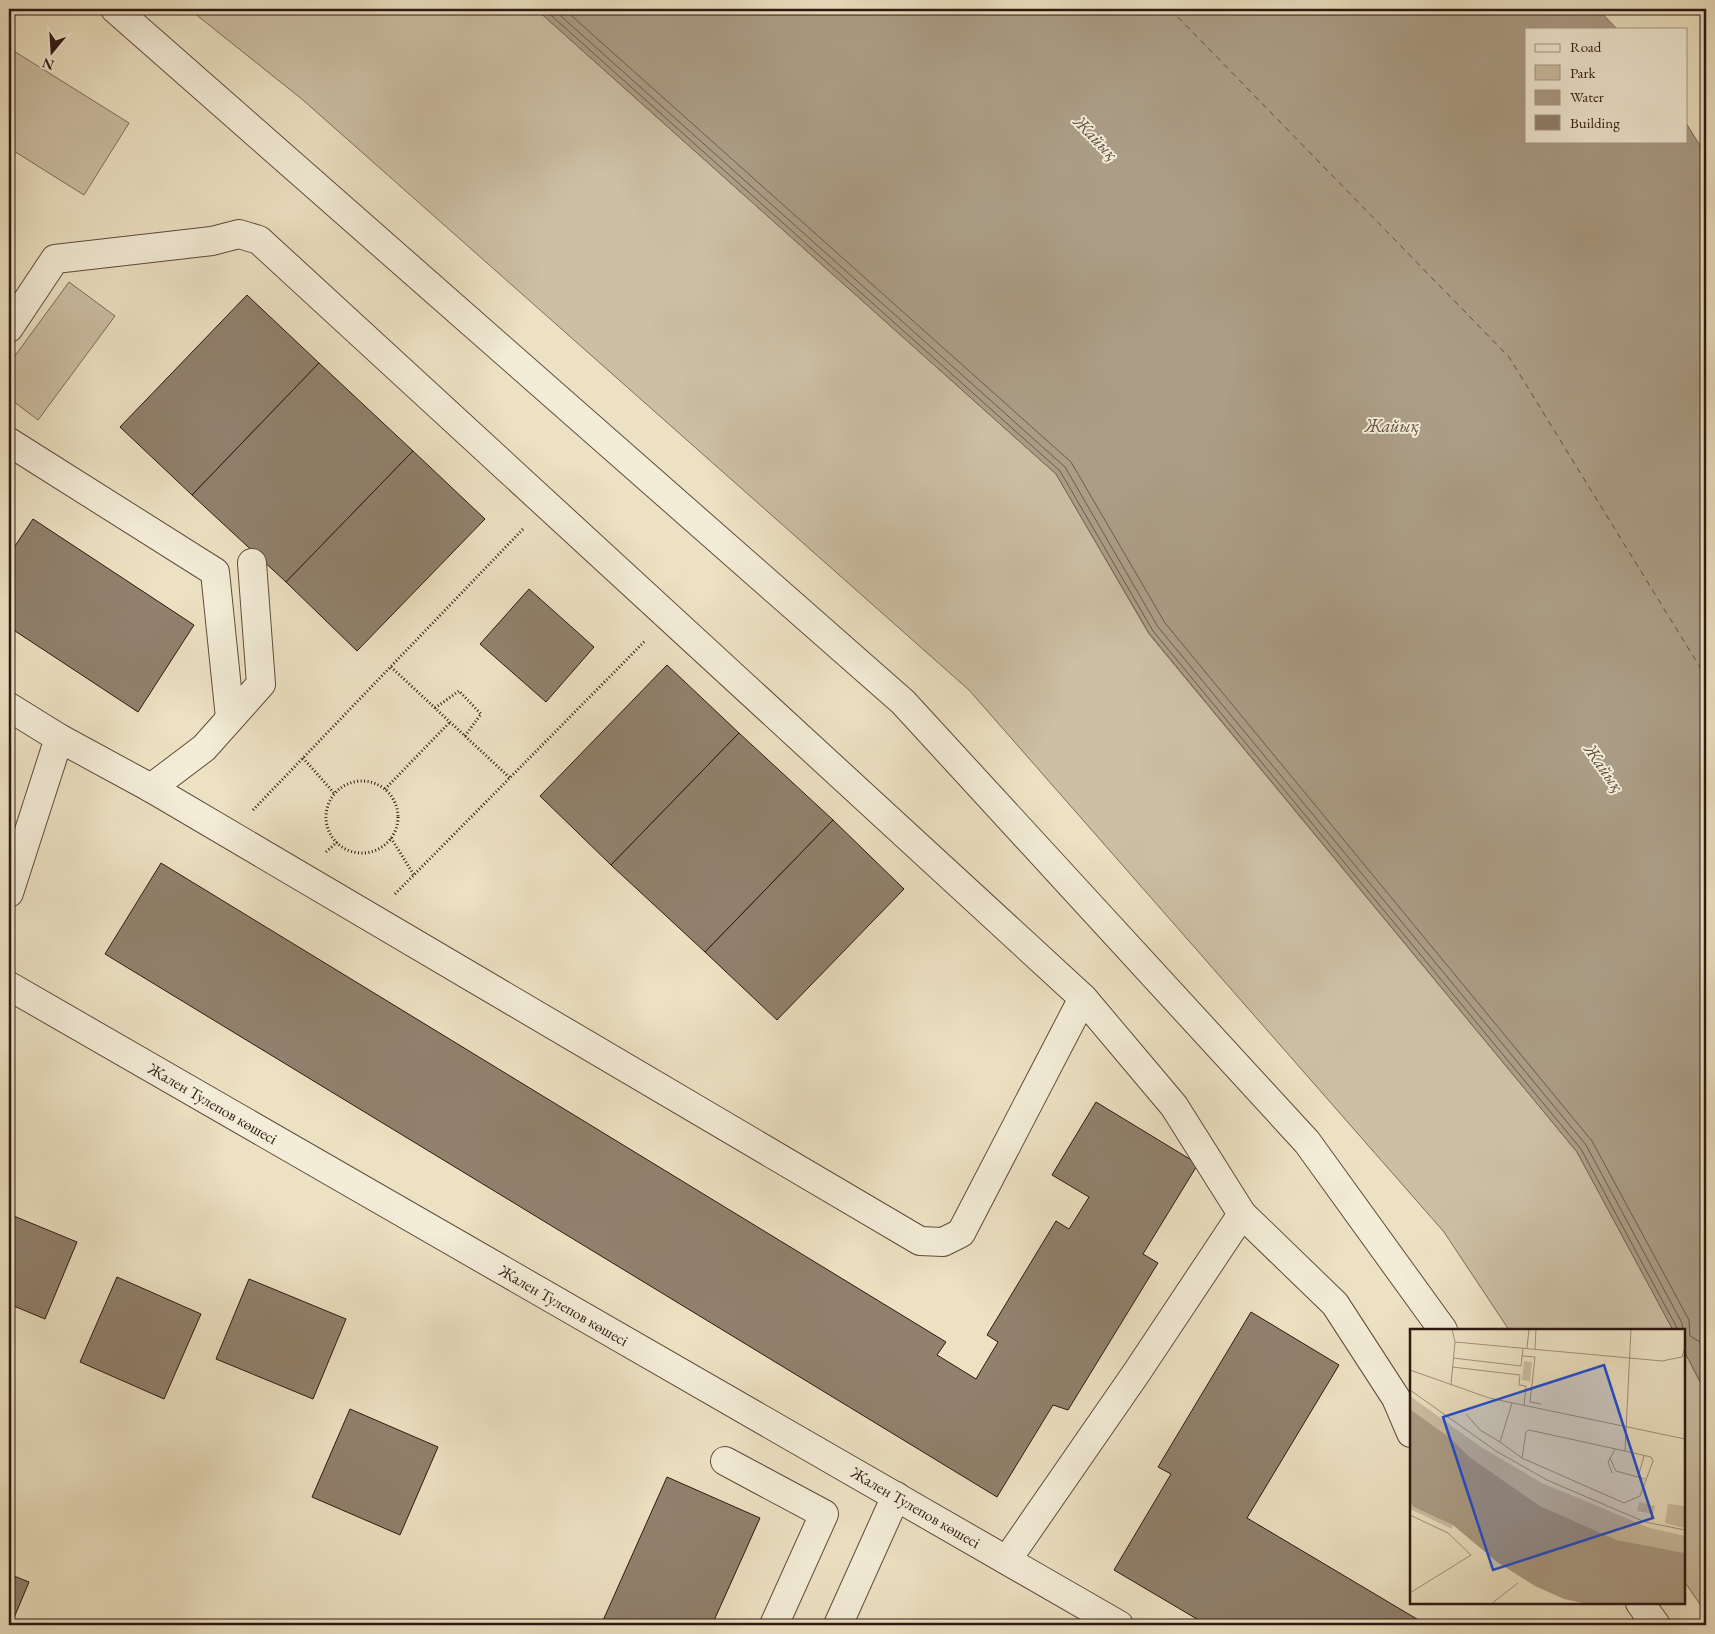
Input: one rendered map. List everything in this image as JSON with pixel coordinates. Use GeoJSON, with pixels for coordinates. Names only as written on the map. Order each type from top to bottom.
{"type":"FeatureCollection","features":[{"type":"Feature","properties":{"kind":"street"},"geometry":{"type":"LineString","coordinates":[[115,9],[903,702],[1307,1142],[1442,1329]]}},
{"type":"Feature","properties":{"kind":"street"},"geometry":{"type":"LineString","coordinates":[[9,328],[55,259],[212,241],[239,234],[259,240],[1083,998],[1174,1106],[1242,1214],[1335,1304],[1396,1398],[1410,1431]]}},
{"type":"Feature","properties":{"kind":"street"},"geometry":{"type":"LineString","coordinates":[[12,452],[215,572],[230,718]]}},
{"type":"Feature","properties":{"kind":"street"},"geometry":{"type":"LineString","coordinates":[[151,788],[204,748],[260,684],[252,563]]}},
{"type":"Feature","properties":{"kind":"street"},"geometry":{"type":"LineString","coordinates":[[9,706],[59,738],[151,788],[920,1242],[943,1242],[961,1233],[1083,998]]}},
{"type":"Feature","properties":{"kind":"street"},"geometry":{"type":"LineString","coordinates":[[9,894],[59,738]]}},
{"type":"Feature","properties":{"kind":"street","name":"Жален Тулепов көшесі"},"geometry":{"type":"LineString","coordinates":[[9,986],[1120,1625]]}},
{"type":"Feature","properties":{"kind":"street"},"geometry":{"type":"LineString","coordinates":[[1007,1560],[1137,1372],[1242,1214]]}},
{"type":"Feature","properties":{"kind":"street"},"geometry":{"type":"LineString","coordinates":[[725,1462],[824,1514],[774,1625]]}},
{"type":"Feature","properties":{"kind":"street"},"geometry":{"type":"LineString","coordinates":[[838,1625],[896,1496]]}},
{"type":"Feature","properties":{"kind":"street"},"geometry":{"type":"LineString","coordinates":[[1641,1604],[1656,1625]]}},
{"type":"Feature","properties":{"kind":"path"},"geometry":{"type":"LineString","coordinates":[[229,834],[524,528]]}},
{"type":"Feature","properties":{"kind":"path"},"geometry":{"type":"LineString","coordinates":[[371,918],[651,635]]}},
{"type":"Feature","properties":{"kind":"path"},"geometry":{"type":"LineString","coordinates":[[391,667],[510,778]]}},
{"type":"Feature","properties":{"kind":"path"},"geometry":{"type":"LineString","coordinates":[[435,708],[458,691],[481,714],[465,736]]}},
{"type":"Feature","properties":{"kind":"path"},"geometry":{"type":"LineString","coordinates":[[385,789],[450,722]]}},
{"type":"Feature","properties":{"kind":"path"},"geometry":{"type":"LineString","coordinates":[[303,758],[334,793]]}},
{"type":"Feature","properties":{"kind":"path"},"geometry":{"type":"LineString","coordinates":[[366,781],[385,789],[395,803],[398,815],[397,827],[391,838],[383,846],[371,852],[360,853],[340,846],[328,829],[326,818],[328,806],[334,793],[343,786],[354,782],[366,781]]}},
{"type":"Feature","properties":{"kind":"path"},"geometry":{"type":"LineString","coordinates":[[391,838],[414,875]]}},
{"type":"Feature","properties":{"kind":"green space"},"geometry":{"type":"Polygon","coordinates":[[[189,9],[536,9],[1056,474],[1149,634],[1577,1152],[1672,1329],[1508,1329],[1444,1232],[969,690],[303,100],[189,9]]]}},
{"type":"Feature","properties":{"kind":"green space"},"geometry":{"type":"Polygon","coordinates":[[[9,48],[129,123],[84,195],[9,148],[9,48]]]}},
{"type":"Feature","properties":{"kind":"green space"},"geometry":{"type":"Polygon","coordinates":[[[69,282],[115,316],[38,420],[9,398],[9,364],[69,282]]]}},
{"type":"Feature","properties":{"kind":"green space"},"geometry":{"type":"Polygon","coordinates":[[[1685,1353],[1706,1393],[1706,1613],[1685,1582],[1685,1353]]]}},
{"type":"Feature","properties":{"kind":"water","name":"Жайық"},"geometry":{"type":"Polygon","coordinates":[[[536,9],[1598,9],[1616,28],[1525,28],[1525,142],[1688,142],[1688,126],[1706,155],[1706,1393],[1685,1353],[1685,1329],[1672,1329],[1577,1152],[1149,633],[1056,474],[536,9]]]}},
{"type":"Feature","properties":{"kind":"building"},"geometry":{"type":"Polygon","coordinates":[[[247,295],[319,363],[192,495],[120,427],[247,295]]]}},
{"type":"Feature","properties":{"kind":"building"},"geometry":{"type":"Polygon","coordinates":[[[319,363],[413,451],[286,582],[192,495],[319,363]]]}},
{"type":"Feature","properties":{"kind":"building"},"geometry":{"type":"Polygon","coordinates":[[[413,451],[485,519],[357,651],[286,582],[413,451]]]}},
{"type":"Feature","properties":{"kind":"building"},"geometry":{"type":"Polygon","coordinates":[[[33,519],[194,625],[138,712],[9,627],[9,555],[33,519]]]}},
{"type":"Feature","properties":{"kind":"building"},"geometry":{"type":"Polygon","coordinates":[[[529,589],[594,647],[546,702],[480,644],[529,589]]]}},
{"type":"Feature","properties":{"kind":"building"},"geometry":{"type":"Polygon","coordinates":[[[667,665],[739,733],[611,865],[540,796],[667,665]]]}},
{"type":"Feature","properties":{"kind":"building"},"geometry":{"type":"Polygon","coordinates":[[[739,733],[833,820],[705,952],[611,865],[739,733]]]}},
{"type":"Feature","properties":{"kind":"building"},"geometry":{"type":"Polygon","coordinates":[[[833,820],[904,889],[777,1020],[705,952],[833,820]]]}},
{"type":"Feature","properties":{"kind":"building"},"geometry":{"type":"Polygon","coordinates":[[[161,863],[946,1342],[937,1355],[976,1379],[998,1342],[987,1335],[1056,1221],[1069,1229],[1089,1197],[1052,1175],[1096,1102],[1198,1164],[1143,1254],[1158,1263],[1068,1410],[1053,1405],[997,1497],[105,954],[161,863]]]}},
{"type":"Feature","properties":{"kind":"building"},"geometry":{"type":"Polygon","coordinates":[[[9,1214],[77,1242],[45,1319],[9,1304],[9,1214]]]}},
{"type":"Feature","properties":{"kind":"building"},"geometry":{"type":"Polygon","coordinates":[[[117,1277],[201,1314],[164,1399],[80,1362],[117,1277]]]}},
{"type":"Feature","properties":{"kind":"building"},"geometry":{"type":"Polygon","coordinates":[[[249,1279],[346,1319],[313,1399],[216,1359],[249,1279]]]}},
{"type":"Feature","properties":{"kind":"building"},"geometry":{"type":"Polygon","coordinates":[[[1251,1312],[1339,1365],[1247,1518],[1427,1625],[1207,1625],[1114,1570],[1171,1474],[1158,1467],[1251,1312]]]}},
{"type":"Feature","properties":{"kind":"building"},"geometry":{"type":"Polygon","coordinates":[[[350,1409],[438,1447],[400,1535],[312,1497],[350,1409]]]}},
{"type":"Feature","properties":{"kind":"building"},"geometry":{"type":"Polygon","coordinates":[[[667,1477],[760,1518],[712,1625],[601,1625],[667,1477]]]}},
{"type":"Feature","properties":{"kind":"building"},"geometry":{"type":"Polygon","coordinates":[[[9,1574],[29,1582],[11,1625],[9,1625],[9,1574]]]}},
{"type":"Feature","properties":{"kind":"building"},"geometry":{"type":"Polygon","coordinates":[[[251,1620],[265,1625],[248,1625],[251,1620]]]}},
{"type":"Feature","properties":{"kind":"ferry route"},"geometry":{"type":"LineString","coordinates":[[1170,9],[1509,357],[1706,677]]}}]}
